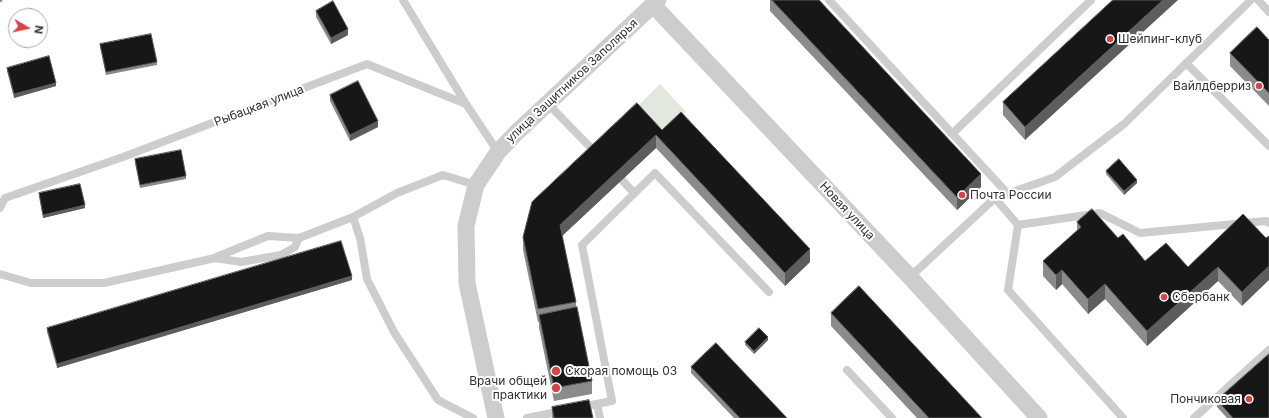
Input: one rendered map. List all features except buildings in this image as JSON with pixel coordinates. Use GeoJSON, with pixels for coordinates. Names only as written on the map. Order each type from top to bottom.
{"type":"FeatureCollection","features":[{"type":"Feature","properties":{"kind":"street","name":"улица Защитников Заполярья"},"geometry":{"type":"LineString","coordinates":[[496,418],[467,283],[466,226],[476,185],[498,152],[547,102],[655,3]]}},
{"type":"Feature","properties":{"kind":"street","name":"Новая улица"},"geometry":{"type":"LineString","coordinates":[[655,3],[1039,418]]}},
{"type":"Feature","properties":{"kind":"lane"},"geometry":{"type":"LineString","coordinates":[[403,0],[466,104],[498,152]]}},
{"type":"Feature","properties":{"kind":"lane"},"geometry":{"type":"LineString","coordinates":[[829,0],[1008,194]]}},
{"type":"Feature","properties":{"kind":"lane"},"geometry":{"type":"LineString","coordinates":[[952,134],[1091,0]]}},
{"type":"Feature","properties":{"kind":"lane"},"geometry":{"type":"LineString","coordinates":[[910,277],[995,198],[1055,177],[1124,124],[1251,0]]}},
{"type":"Feature","properties":{"kind":"lane"},"geometry":{"type":"LineString","coordinates":[[1258,0],[1269,12]]}},
{"type":"Feature","properties":{"kind":"lane"},"geometry":{"type":"LineString","coordinates":[[1186,63],[1269,146]]}},
{"type":"Feature","properties":{"kind":"lane","name":"Рыбацкая улица"},"geometry":{"type":"LineString","coordinates":[[0,208],[5,198],[123,157],[367,64],[466,104]]}},
{"type":"Feature","properties":{"kind":"lane"},"geometry":{"type":"LineString","coordinates":[[547,102],[596,153]]}},
{"type":"Feature","properties":{"kind":"lane"},"geometry":{"type":"LineString","coordinates":[[527,418],[612,401],[582,245],[655,173],[769,292]]}},
{"type":"Feature","properties":{"kind":"lane"},"geometry":{"type":"LineString","coordinates":[[0,274],[31,283],[104,283],[215,258],[268,236],[299,238],[353,217],[397,193],[443,175],[476,185]]}},
{"type":"Feature","properties":{"kind":"lane"},"geometry":{"type":"LineString","coordinates":[[622,180],[634,193]]}},
{"type":"Feature","properties":{"kind":"lane"},"geometry":{"type":"LineString","coordinates":[[995,198],[1018,225],[1008,290],[1123,418]]}},
{"type":"Feature","properties":{"kind":"lane"},"geometry":{"type":"LineString","coordinates":[[1018,225],[1100,213],[1140,233],[1266,221],[1269,223]]}},
{"type":"Feature","properties":{"kind":"lane"},"geometry":{"type":"LineString","coordinates":[[353,217],[360,238],[367,279],[394,332],[438,400],[473,418]]}},
{"type":"Feature","properties":{"kind":"lane"},"geometry":{"type":"LineString","coordinates":[[215,258],[241,262],[281,255],[295,247],[299,238]]}},
{"type":"Feature","properties":{"kind":"lane"},"geometry":{"type":"LineString","coordinates":[[1194,418],[1269,350]]}},
{"type":"Feature","properties":{"kind":"lane"},"geometry":{"type":"LineString","coordinates":[[847,370],[892,418]]}},
{"type":"Feature","properties":{"kind":"lane"},"geometry":{"type":"LineString","coordinates":[[597,404],[600,418]]}},
{"type":"Feature","properties":{"kind":"shaded area"},"geometry":{"type":"Polygon","coordinates":[[[660,84],[686,112],[662,134],[637,107],[660,84]]]}},
{"type":"Feature","properties":{"kind":"place","name":"Шейпинг-клуб"},"geometry":{"type":"Point","coordinates":[1110,39]}},
{"type":"Feature","properties":{"kind":"place","name":"Вайлдберриз"},"geometry":{"type":"Point","coordinates":[1259,86]}},
{"type":"Feature","properties":{"kind":"place","name":"Почта России"},"geometry":{"type":"Point","coordinates":[962,195]}},
{"type":"Feature","properties":{"kind":"place","name":"Сбербанк"},"geometry":{"type":"Point","coordinates":[1164,297]}},
{"type":"Feature","properties":{"kind":"place","name":"Скорая помощь 03"},"geometry":{"type":"Point","coordinates":[556,371]}},
{"type":"Feature","properties":{"kind":"place","name":"Врачи общей практики"},"geometry":{"type":"Point","coordinates":[556,388]}},
{"type":"Feature","properties":{"kind":"place","name":"Пончиковая"},"geometry":{"type":"Point","coordinates":[1249,399]}}]}
